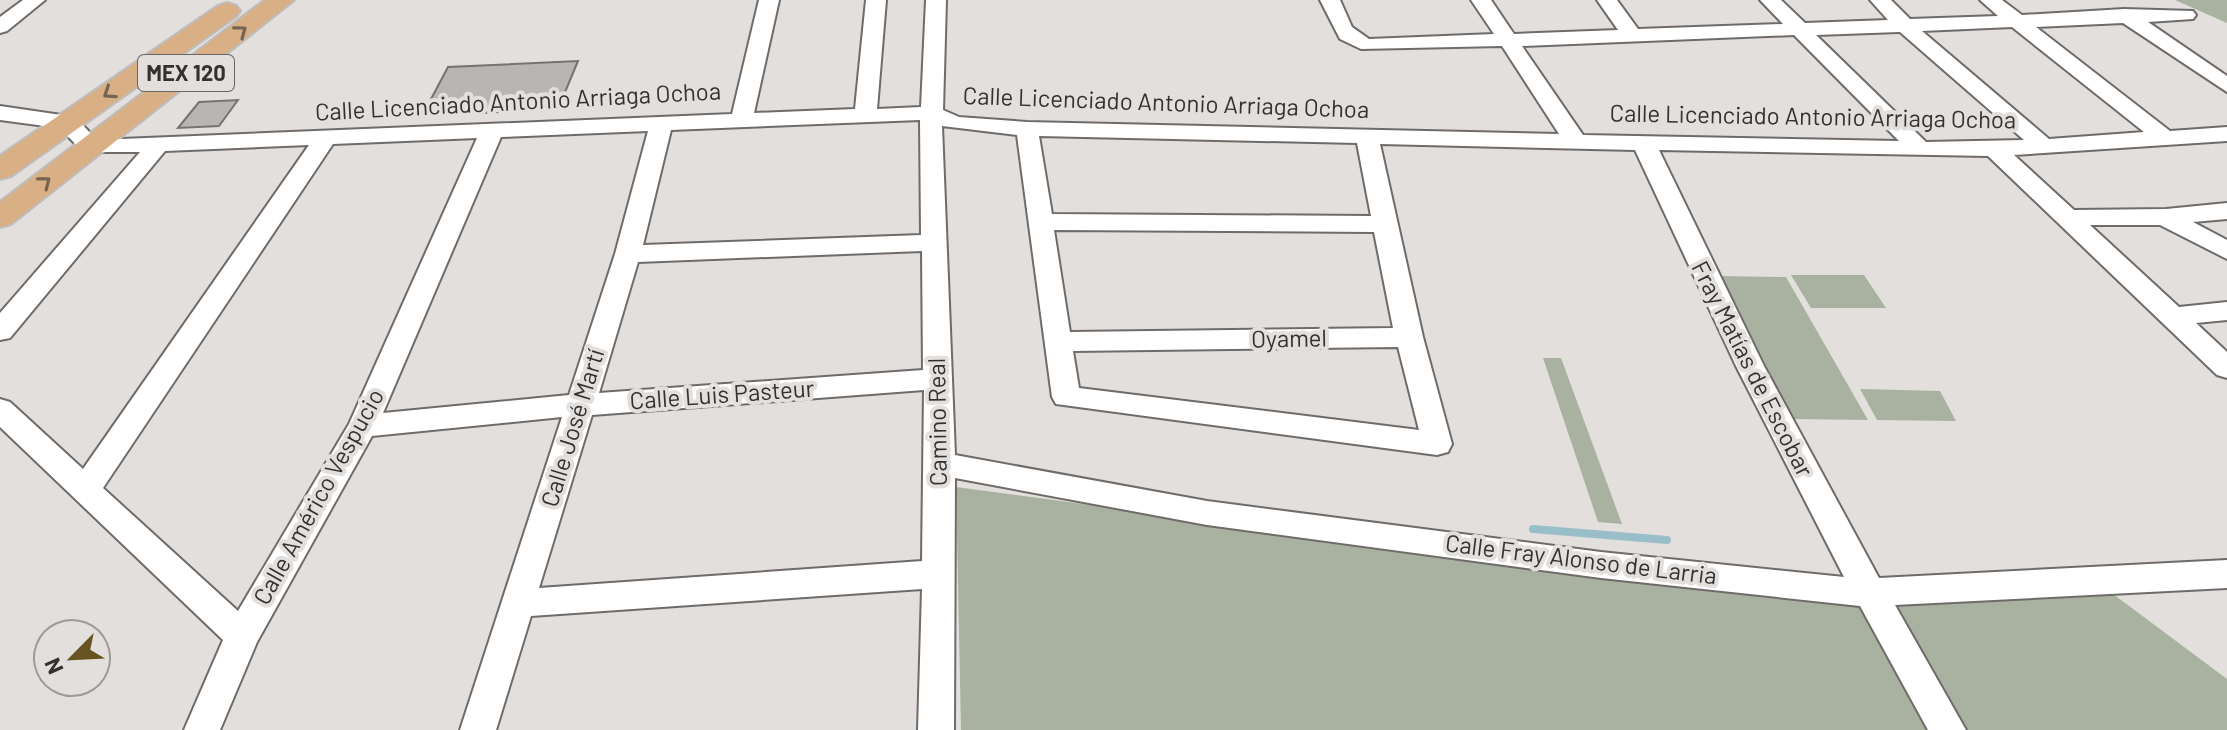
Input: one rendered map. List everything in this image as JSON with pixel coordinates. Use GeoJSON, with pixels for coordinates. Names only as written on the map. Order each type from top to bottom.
{"type":"FeatureCollection","features":[{"type":"Feature","properties":{"kind":"main road","name":"MEX 120"},"geometry":{"type":"LineString","coordinates":[[0,170],[241,0]]}},
{"type":"Feature","properties":{"kind":"main road","name":"MEX 120"},"geometry":{"type":"LineString","coordinates":[[0,217],[281,0]]}},
{"type":"Feature","properties":{"kind":"street"},"geometry":{"type":"LineString","coordinates":[[0,27],[35,0]]}},
{"type":"Feature","properties":{"kind":"street"},"geometry":{"type":"LineString","coordinates":[[742,118],[769,0]]}},
{"type":"Feature","properties":{"kind":"street"},"geometry":{"type":"LineString","coordinates":[[865,116],[876,0]]}},
{"type":"Feature","properties":{"kind":"street","name":"Camino Real"},"geometry":{"type":"LineString","coordinates":[[936,0],[932,113],[940,464],[936,730]]}},
{"type":"Feature","properties":{"kind":"street"},"geometry":{"type":"LineString","coordinates":[[1330,0],[1342,31],[1354,42],[1368,45],[1644,38],[2186,15]]}},
{"type":"Feature","properties":{"kind":"street"},"geometry":{"type":"LineString","coordinates":[[1464,0],[1574,139]]}},
{"type":"Feature","properties":{"kind":"street"},"geometry":{"type":"LineString","coordinates":[[1481,0],[1498,41]]}},
{"type":"Feature","properties":{"kind":"street"},"geometry":{"type":"LineString","coordinates":[[1607,0],[1644,38]]}},
{"type":"Feature","properties":{"kind":"street"},"geometry":{"type":"LineString","coordinates":[[1627,0],[1644,38]]}},
{"type":"Feature","properties":{"kind":"street"},"geometry":{"type":"LineString","coordinates":[[1770,0],[1918,147]]}},
{"type":"Feature","properties":{"kind":"street"},"geometry":{"type":"LineString","coordinates":[[1880,0],[1907,28],[2044,146]]}},
{"type":"Feature","properties":{"kind":"street"},"geometry":{"type":"LineString","coordinates":[[1990,0],[2164,137]]}},
{"type":"Feature","properties":{"kind":"street"},"geometry":{"type":"LineString","coordinates":[[2104,0],[2227,86]]}},
{"type":"Feature","properties":{"kind":"street"},"geometry":{"type":"LineString","coordinates":[[0,113],[67,122],[91,147]]}},
{"type":"Feature","properties":{"kind":"street","name":"Calle Licenciado Antonio Arriaga Ochoa"},"geometry":{"type":"LineString","coordinates":[[91,147],[742,118],[932,113],[955,123],[1027,129],[1994,149],[2227,134]]}},
{"type":"Feature","properties":{"kind":"street","name":"Calle José Martí"},"geometry":{"type":"LineString","coordinates":[[478,730],[521,603],[579,405],[628,254],[661,124]]}},
{"type":"Feature","properties":{"kind":"street"},"geometry":{"type":"LineString","coordinates":[[1027,129],[1066,397],[1437,444],[1409,337],[1367,137]]}},
{"type":"Feature","properties":{"kind":"street","name":"Calle Américo Vespucio"},"geometry":{"type":"LineString","coordinates":[[202,730],[242,636],[363,426],[492,131]]}},
{"type":"Feature","properties":{"kind":"street"},"geometry":{"type":"LineString","coordinates":[[86,489],[326,137]]}},
{"type":"Feature","properties":{"kind":"street","name":"Fray Matías de Escobar"},"geometry":{"type":"LineString","coordinates":[[1643,141],[1714,297],[1867,593],[1948,730]]}},
{"type":"Feature","properties":{"kind":"street"},"geometry":{"type":"LineString","coordinates":[[0,331],[159,144]]}},
{"type":"Feature","properties":{"kind":"street"},"geometry":{"type":"LineString","coordinates":[[1994,149],[2227,368]]}},
{"type":"Feature","properties":{"kind":"street"},"geometry":{"type":"LineString","coordinates":[[2065,218],[2165,217],[2227,211]]}},
{"type":"Feature","properties":{"kind":"street"},"geometry":{"type":"LineString","coordinates":[[2165,217],[2227,251]]}},
{"type":"Feature","properties":{"kind":"street"},"geometry":{"type":"LineString","coordinates":[[1040,222],[1386,224]]}},
{"type":"Feature","properties":{"kind":"street"},"geometry":{"type":"LineString","coordinates":[[628,254],[935,242]]}},
{"type":"Feature","properties":{"kind":"street"},"geometry":{"type":"LineString","coordinates":[[2171,317],[2227,311]]}},
{"type":"Feature","properties":{"kind":"street","name":"Oyamel"},"geometry":{"type":"LineString","coordinates":[[1058,342],[1409,337]]}},
{"type":"Feature","properties":{"kind":"street","name":"Calle Luis Pasteur"},"geometry":{"type":"LineString","coordinates":[[363,426],[579,405],[938,379]]}},
{"type":"Feature","properties":{"kind":"street"},"geometry":{"type":"LineString","coordinates":[[0,410],[242,636]]}},
{"type":"Feature","properties":{"kind":"street","name":"Calle Fray Alonso de Larria"},"geometry":{"type":"LineString","coordinates":[[940,464],[1207,513],[1601,565],[1867,593],[2227,574]]}},
{"type":"Feature","properties":{"kind":"street"},"geometry":{"type":"LineString","coordinates":[[521,603],[937,574]]}},
{"type":"Feature","properties":{"kind":"green space"},"geometry":{"type":"Polygon","coordinates":[[[2175,0],[2227,0],[2227,23],[2175,0]]]}},
{"type":"Feature","properties":{"kind":"green space"},"geometry":{"type":"Polygon","coordinates":[[[1791,275],[1864,275],[1886,308],[1811,308],[1791,275]]]}},
{"type":"Feature","properties":{"kind":"green space"},"geometry":{"type":"Polygon","coordinates":[[[1719,276],[1786,277],[1868,420],[1792,419],[1719,276]]]}},
{"type":"Feature","properties":{"kind":"green space"},"geometry":{"type":"Polygon","coordinates":[[[1543,358],[1561,358],[1622,524],[1598,522],[1543,358]]]}},
{"type":"Feature","properties":{"kind":"green space"},"geometry":{"type":"Polygon","coordinates":[[[1860,389],[1940,391],[1956,421],[1877,420],[1860,389]]]}},
{"type":"Feature","properties":{"kind":"green space"},"geometry":{"type":"Polygon","coordinates":[[[956,487],[1848,606],[2113,594],[2227,679],[2227,730],[961,730],[956,487]]]}},
{"type":"Feature","properties":{"kind":"building"},"geometry":{"type":"Polygon","coordinates":[[[578,61],[558,109],[422,116],[448,67],[578,61]]]}},
{"type":"Feature","properties":{"kind":"building"},"geometry":{"type":"Polygon","coordinates":[[[238,100],[219,126],[178,128],[199,102],[238,100]]]}},
{"type":"Feature","properties":{"kind":"waterway"},"geometry":{"type":"LineString","coordinates":[[1533,529],[1667,540]]}}]}
